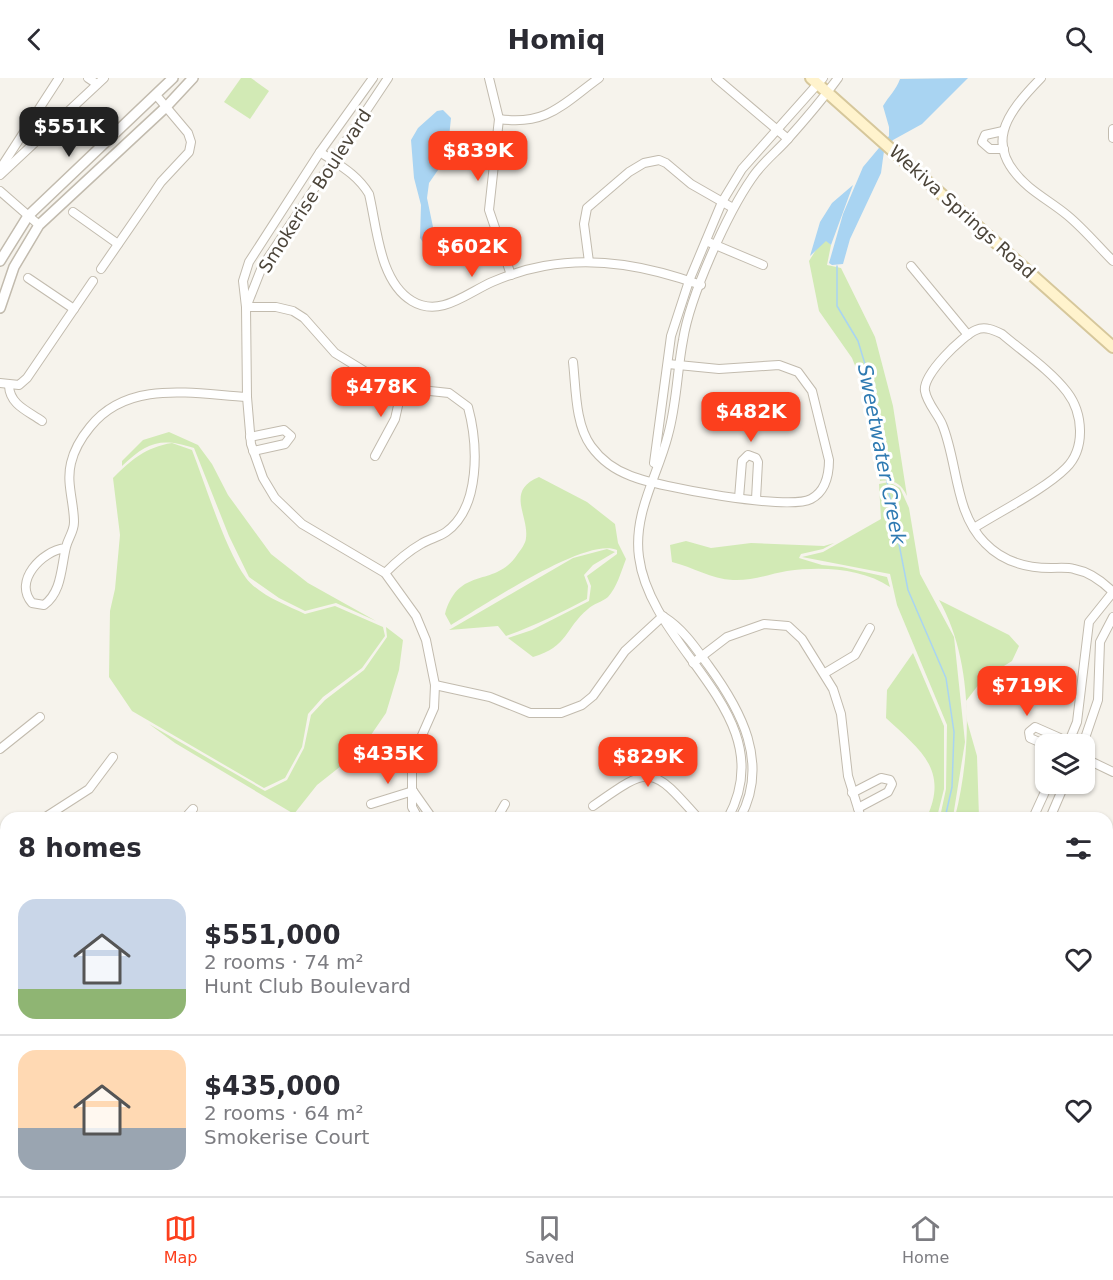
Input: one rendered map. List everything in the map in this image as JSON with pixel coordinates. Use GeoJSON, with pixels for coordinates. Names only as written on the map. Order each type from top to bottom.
{"type":"FeatureCollection","features":[{"type":"Feature","properties":{"kind":"main road","name":"Wekiva Springs Road"},"geometry":{"type":"LineString","coordinates":[[817,80],[827,92],[1113,347]]}},
{"type":"Feature","properties":{"kind":"street"},"geometry":{"type":"LineString","coordinates":[[0,169],[59,78]]}},
{"type":"Feature","properties":{"kind":"street"},"geometry":{"type":"LineString","coordinates":[[88,78],[97,84]]}},
{"type":"Feature","properties":{"kind":"street"},"geometry":{"type":"LineString","coordinates":[[0,175],[104,78]]}},
{"type":"Feature","properties":{"kind":"street"},"geometry":{"type":"LineString","coordinates":[[0,261],[28,216],[173,78]]}},
{"type":"Feature","properties":{"kind":"street"},"geometry":{"type":"LineString","coordinates":[[0,308],[14,267],[39,225],[166,107],[193,78]]}},
{"type":"Feature","properties":{"kind":"street","name":"Smokerise Boulevard"},"geometry":{"type":"LineString","coordinates":[[372,78],[320,152],[249,262],[243,281],[246,307],[247,397],[250,437],[262,478],[289,514],[309,529],[385,573],[416,616],[426,640],[435,685],[434,708],[412,758],[412,807],[415,812]]}},
{"type":"Feature","properties":{"kind":"street","name":"Smokerise Boulevard"},"geometry":{"type":"LineString","coordinates":[[246,307],[262,267],[388,78]]}},
{"type":"Feature","properties":{"kind":"street"},"geometry":{"type":"LineString","coordinates":[[489,78],[499,119],[489,210],[511,275]]}},
{"type":"Feature","properties":{"kind":"street"},"geometry":{"type":"LineString","coordinates":[[499,119],[519,122],[541,118],[599,78]]}},
{"type":"Feature","properties":{"kind":"street"},"geometry":{"type":"LineString","coordinates":[[716,78],[788,139]]}},
{"type":"Feature","properties":{"kind":"street"},"geometry":{"type":"LineString","coordinates":[[731,812],[741,789],[743,775],[736,734],[714,691],[671,634],[645,582],[639,557],[641,518],[670,428],[683,339],[701,285],[733,208],[753,176],[788,139],[838,78]]}},
{"type":"Feature","properties":{"kind":"street"},"geometry":{"type":"LineString","coordinates":[[1041,78],[1014,106],[1004,131],[1004,150],[1017,176],[1067,215],[1113,261]]}},
{"type":"Feature","properties":{"kind":"street"},"geometry":{"type":"LineString","coordinates":[[651,482],[670,336],[705,241],[722,202],[742,169],[817,80]]}},
{"type":"Feature","properties":{"kind":"street"},"geometry":{"type":"LineString","coordinates":[[101,269],[161,182],[189,152],[191,142],[188,133],[156,95]]}},
{"type":"Feature","properties":{"kind":"street"},"geometry":{"type":"LineString","coordinates":[[1113,129],[1113,138]]}},
{"type":"Feature","properties":{"kind":"street"},"geometry":{"type":"LineString","coordinates":[[1004,131],[985,135],[982,142],[990,149],[1004,150]]}},
{"type":"Feature","properties":{"kind":"street"},"geometry":{"type":"LineString","coordinates":[[320,152],[355,175],[369,194],[386,266],[403,294],[413,302],[430,308],[443,306],[511,275],[544,266],[589,262],[637,266],[701,285]]}},
{"type":"Feature","properties":{"kind":"street"},"geometry":{"type":"LineString","coordinates":[[589,262],[584,224],[587,208],[644,163],[658,160],[666,163],[691,184],[733,208]]}},
{"type":"Feature","properties":{"kind":"street"},"geometry":{"type":"LineString","coordinates":[[0,191],[39,225]]}},
{"type":"Feature","properties":{"kind":"street"},"geometry":{"type":"LineString","coordinates":[[73,212],[118,244]]}},
{"type":"Feature","properties":{"kind":"street"},"geometry":{"type":"LineString","coordinates":[[268,232],[280,240]]}},
{"type":"Feature","properties":{"kind":"street"},"geometry":{"type":"LineString","coordinates":[[705,241],[763,265]]}},
{"type":"Feature","properties":{"kind":"street"},"geometry":{"type":"LineString","coordinates":[[911,266],[968,335]]}},
{"type":"Feature","properties":{"kind":"street"},"geometry":{"type":"LineString","coordinates":[[28,278],[74,309]]}},
{"type":"Feature","properties":{"kind":"street"},"geometry":{"type":"LineString","coordinates":[[0,383],[9,386],[18,385],[27,378],[93,280]]}},
{"type":"Feature","properties":{"kind":"street"},"geometry":{"type":"LineString","coordinates":[[246,307],[276,307],[293,311],[304,318],[321,340],[349,363],[402,388],[449,393],[468,407],[474,441],[472,489],[467,507],[456,524],[444,534],[404,555],[385,573]]}},
{"type":"Feature","properties":{"kind":"street"},"geometry":{"type":"LineString","coordinates":[[974,528],[1068,466],[1078,445],[1080,433],[1074,403],[1066,390],[1002,334],[991,329],[978,329],[968,335],[934,368],[925,390],[941,422],[966,513],[974,528],[984,543],[1002,557],[1032,567],[1073,568],[1102,581],[1113,592],[1089,622],[1077,722],[1072,734]]}},
{"type":"Feature","properties":{"kind":"street"},"geometry":{"type":"LineString","coordinates":[[573,362],[581,424],[586,440],[616,469],[651,482],[739,498],[804,502],[821,492],[826,483],[829,460],[812,391],[798,372],[779,365],[729,369],[668,364]]}},
{"type":"Feature","properties":{"kind":"street"},"geometry":{"type":"LineString","coordinates":[[9,386],[9,396],[14,402],[42,421]]}},
{"type":"Feature","properties":{"kind":"street"},"geometry":{"type":"LineString","coordinates":[[375,456],[395,419],[402,388]]}},
{"type":"Feature","properties":{"kind":"street"},"geometry":{"type":"LineString","coordinates":[[65,548],[48,552],[39,560],[27,582],[26,592],[32,603],[42,606],[52,599],[56,590],[65,548],[74,522],[69,478],[71,462],[80,440],[103,413],[116,403],[147,394],[247,397]]}},
{"type":"Feature","properties":{"kind":"street"},"geometry":{"type":"LineString","coordinates":[[250,437],[284,430],[291,436],[285,444],[253,451]]}},
{"type":"Feature","properties":{"kind":"street"},"geometry":{"type":"LineString","coordinates":[[739,498],[742,460],[748,455],[756,458],[758,462],[756,499]]}},
{"type":"Feature","properties":{"kind":"street"},"geometry":{"type":"LineString","coordinates":[[663,616],[678,626],[702,656],[723,686],[747,730],[754,776],[751,792],[743,812]]}},
{"type":"Feature","properties":{"kind":"street"},"geometry":{"type":"LineString","coordinates":[[435,685],[490,697],[530,713],[561,713],[582,705],[593,696],[625,651],[663,616]]}},
{"type":"Feature","properties":{"kind":"street"},"geometry":{"type":"LineString","coordinates":[[1086,734],[1098,700],[1100,642],[1113,617]]}},
{"type":"Feature","properties":{"kind":"street"},"geometry":{"type":"LineString","coordinates":[[693,663],[740,631],[775,623],[788,626],[802,639],[834,689],[841,714],[844,752],[852,793],[859,812]]}},
{"type":"Feature","properties":{"kind":"street"},"geometry":{"type":"LineString","coordinates":[[825,673],[855,655],[870,628]]}},
{"type":"Feature","properties":{"kind":"street"},"geometry":{"type":"LineString","coordinates":[[0,749],[40,717]]}},
{"type":"Feature","properties":{"kind":"street"},"geometry":{"type":"LineString","coordinates":[[1035,740],[1030,738],[1029,732],[1035,727],[1051,734]]}},
{"type":"Feature","properties":{"kind":"street"},"geometry":{"type":"LineString","coordinates":[[736,734],[747,730]]}},
{"type":"Feature","properties":{"kind":"street"},"geometry":{"type":"LineString","coordinates":[[53,812],[89,789],[113,757]]}},
{"type":"Feature","properties":{"kind":"street"},"geometry":{"type":"LineString","coordinates":[[1095,763],[1113,772]]}},
{"type":"Feature","properties":{"kind":"street"},"geometry":{"type":"LineString","coordinates":[[593,806],[630,779],[642,775],[657,776],[665,781],[693,812]]}},
{"type":"Feature","properties":{"kind":"street"},"geometry":{"type":"LineString","coordinates":[[852,793],[881,778],[890,780],[892,784],[888,792],[858,808]]}},
{"type":"Feature","properties":{"kind":"street"},"geometry":{"type":"LineString","coordinates":[[371,804],[413,791],[428,812]]}},
{"type":"Feature","properties":{"kind":"street"},"geometry":{"type":"LineString","coordinates":[[1036,812],[1044,794]]}},
{"type":"Feature","properties":{"kind":"street"},"geometry":{"type":"LineString","coordinates":[[1053,812],[1060,794]]}},
{"type":"Feature","properties":{"kind":"street"},"geometry":{"type":"LineString","coordinates":[[500,812],[505,804]]}},
{"type":"Feature","properties":{"kind":"street"},"geometry":{"type":"LineString","coordinates":[[190,812],[193,809]]}},
{"type":"Feature","properties":{"kind":"green space"},"geometry":{"type":"Polygon","coordinates":[[[241,78],[251,78],[269,91],[250,119],[224,102],[241,78]]]}},
{"type":"Feature","properties":{"kind":"green space"},"geometry":{"type":"Polygon","coordinates":[[[826,240],[831,245],[827,265],[841,268],[875,337],[893,406],[907,496],[896,483],[880,481],[870,403],[852,358],[819,311],[809,261],[819,245],[826,240]]]}},
{"type":"Feature","properties":{"kind":"green space"},"geometry":{"type":"Polygon","coordinates":[[[169,432],[198,445],[212,464],[228,495],[271,554],[308,583],[376,621],[336,603],[305,611],[279,598],[249,577],[229,536],[194,448],[172,443],[155,444],[139,452],[122,466],[122,461],[143,440],[169,432]]]}},
{"type":"Feature","properties":{"kind":"green space"},"geometry":{"type":"Polygon","coordinates":[[[172,443],[192,450],[216,517],[238,566],[251,584],[273,599],[305,614],[335,606],[383,627],[385,636],[362,668],[323,697],[308,714],[302,747],[285,778],[264,788],[132,711],[109,677],[110,611],[115,589],[120,535],[113,478],[139,455],[172,443]]]}},
{"type":"Feature","properties":{"kind":"green space"},"geometry":{"type":"Polygon","coordinates":[[[539,477],[587,502],[615,524],[618,543],[626,559],[608,597],[580,616],[553,648],[533,657],[508,638],[532,630],[589,601],[591,586],[587,576],[617,554],[617,550],[602,548],[582,553],[559,563],[451,625],[445,614],[451,599],[459,589],[468,583],[498,572],[508,565],[520,551],[526,538],[521,496],[523,489],[539,477]]]}},
{"type":"Feature","properties":{"kind":"green space"},"geometry":{"type":"Polygon","coordinates":[[[889,482],[900,488],[909,508],[920,574],[954,637],[965,742],[954,812],[941,812],[946,789],[947,725],[897,605],[890,574],[802,557],[823,552],[881,519],[879,484],[889,482]]]}},
{"type":"Feature","properties":{"kind":"green space"},"geometry":{"type":"Polygon","coordinates":[[[686,541],[711,548],[751,543],[824,546],[834,543],[823,549],[801,554],[799,558],[822,565],[887,577],[890,587],[854,572],[827,569],[787,571],[740,580],[725,579],[672,562],[670,545],[686,541]]]}},
{"type":"Feature","properties":{"kind":"green space"},"geometry":{"type":"Polygon","coordinates":[[[607,549],[615,552],[593,565],[584,575],[588,586],[587,599],[537,624],[506,636],[498,626],[449,630],[573,558],[607,549]]]}},
{"type":"Feature","properties":{"kind":"green space"},"geometry":{"type":"Polygon","coordinates":[[[939,600],[1009,635],[1019,646],[1012,661],[983,679],[966,701],[959,650],[939,600]]]}},
{"type":"Feature","properties":{"kind":"green space"},"geometry":{"type":"Polygon","coordinates":[[[386,627],[403,640],[399,670],[386,713],[360,751],[317,785],[296,812],[291,812],[175,743],[149,724],[265,791],[287,780],[304,748],[311,715],[325,700],[364,670],[387,637],[386,627]]]}},
{"type":"Feature","properties":{"kind":"green space"},"geometry":{"type":"Polygon","coordinates":[[[913,653],[944,726],[944,789],[938,812],[929,812],[935,786],[927,761],[919,750],[886,718],[887,690],[913,653]]]}},
{"type":"Feature","properties":{"kind":"green space"},"geometry":{"type":"Polygon","coordinates":[[[967,721],[977,756],[979,812],[956,812],[965,764],[967,721]]]}},
{"type":"Feature","properties":{"kind":"water"},"geometry":{"type":"Polygon","coordinates":[[[968,78],[922,124],[893,140],[884,151],[881,173],[850,239],[843,264],[829,263],[843,214],[863,167],[889,136],[883,106],[900,79],[968,78]]]}},
{"type":"Feature","properties":{"kind":"water"},"geometry":{"type":"Polygon","coordinates":[[[443,110],[451,118],[447,157],[429,183],[427,198],[433,227],[450,248],[444,256],[430,252],[420,238],[421,205],[414,178],[411,140],[418,128],[437,111],[443,110]]]}},
{"type":"Feature","properties":{"kind":"water"},"geometry":{"type":"Polygon","coordinates":[[[853,185],[831,245],[826,241],[810,256],[820,222],[832,203],[853,185]]]}},
{"type":"Feature","properties":{"kind":"waterway","name":"Sweetwater Creek"},"geometry":{"type":"LineString","coordinates":[[837,266],[837,306],[858,341],[871,384],[908,590],[946,678],[954,732],[952,787],[946,812]]}}]}
